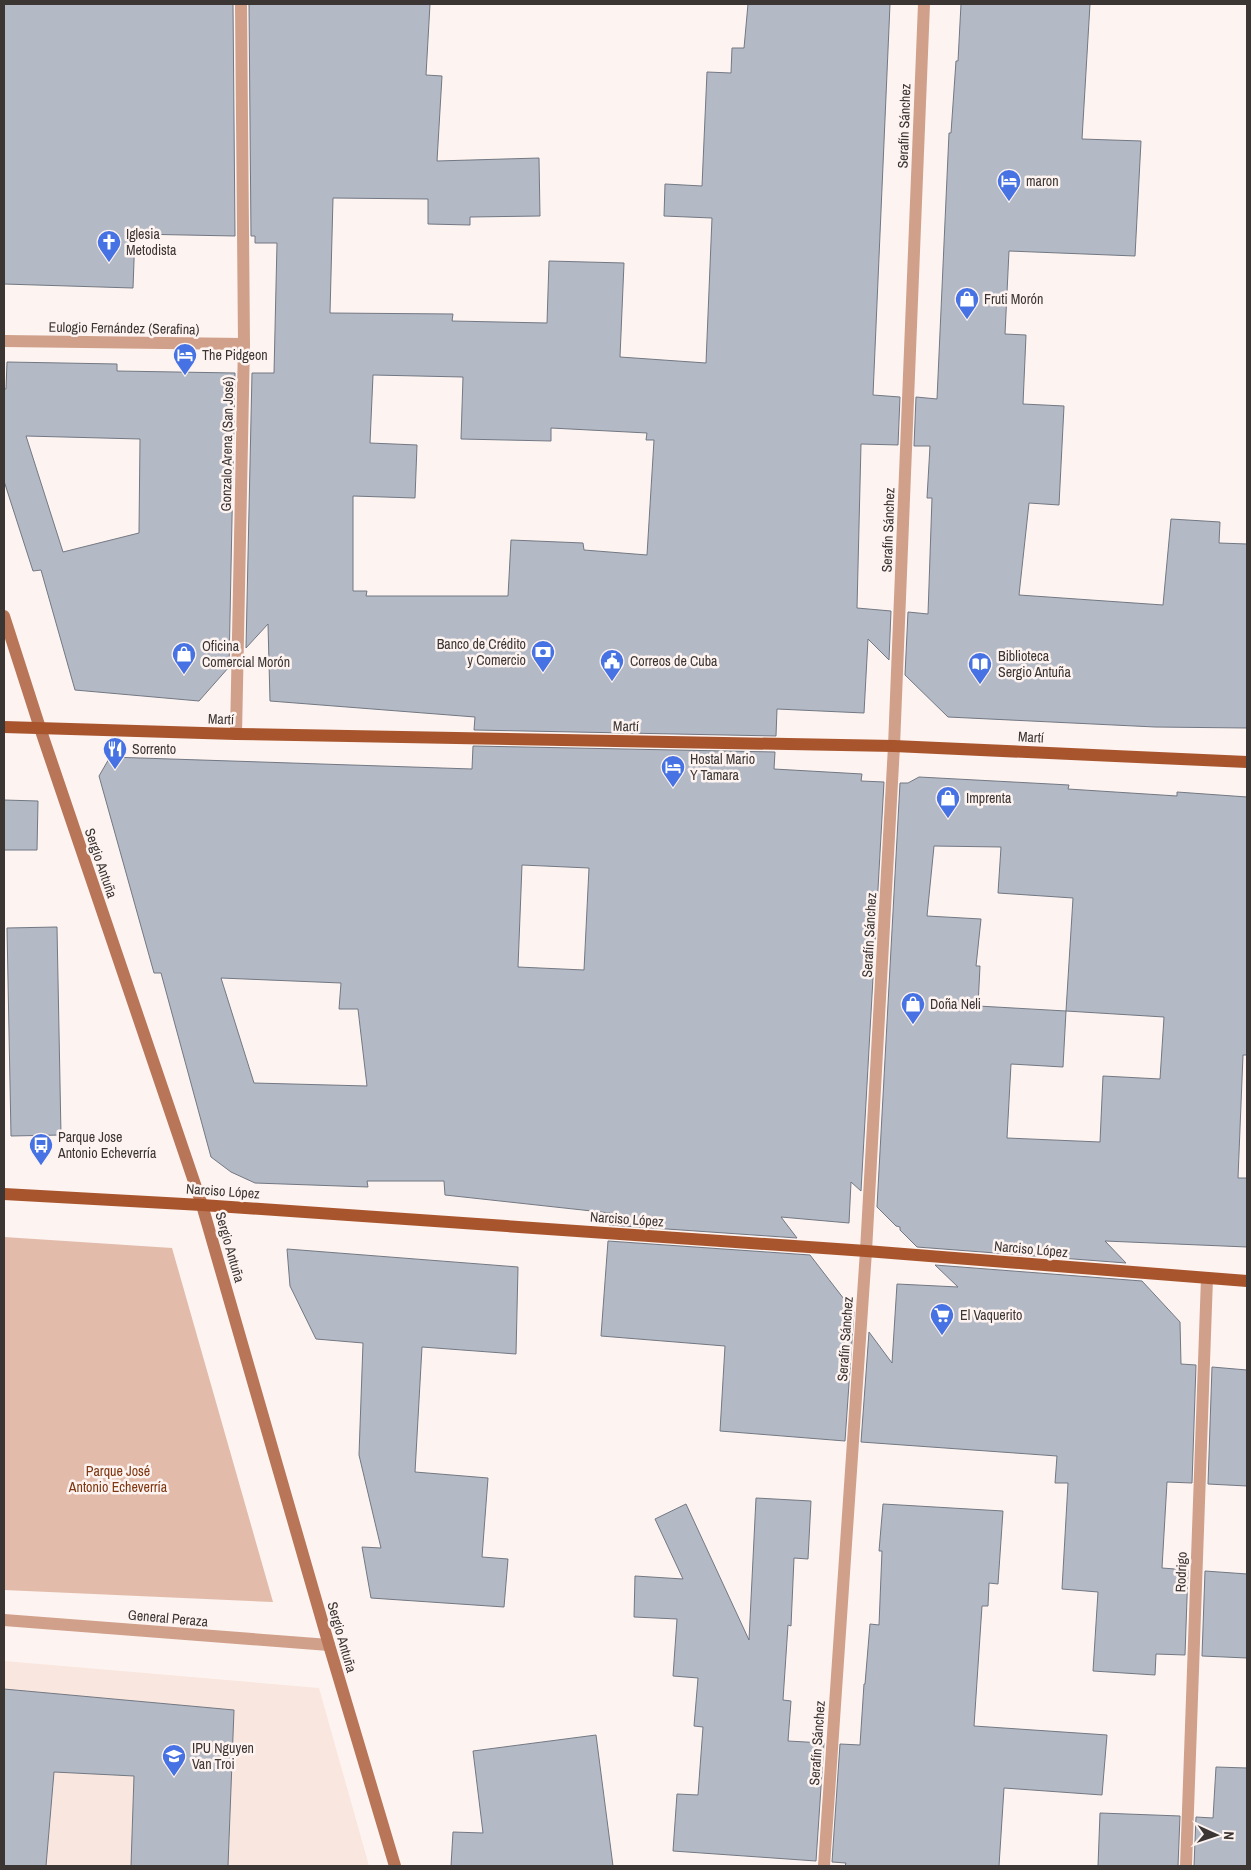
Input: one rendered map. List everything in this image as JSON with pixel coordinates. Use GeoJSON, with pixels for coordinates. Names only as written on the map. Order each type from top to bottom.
{"type":"FeatureCollection","features":[{"type":"Feature","properties":{"kind":"main road","name":"Martí"},"geometry":{"type":"LineString","coordinates":[[4,727],[236,734],[894,746],[1247,762]]}},
{"type":"Feature","properties":{"kind":"main road","name":"Narciso López"},"geometry":{"type":"LineString","coordinates":[[4,1194],[202,1205],[866,1251],[1247,1281]]}},
{"type":"Feature","properties":{"kind":"street","name":"Gonzalo Arena (San José)"},"geometry":{"type":"LineString","coordinates":[[236,734],[244,344],[241,4]]}},
{"type":"Feature","properties":{"kind":"street","name":"Serafín Sánchez"},"geometry":{"type":"LineString","coordinates":[[824,1866],[866,1251],[894,746],[924,4]]}},
{"type":"Feature","properties":{"kind":"street","name":"Eulogio Fernández (Serafina)"},"geometry":{"type":"LineString","coordinates":[[4,342],[244,344]]}},
{"type":"Feature","properties":{"kind":"street","name":"Sergio Antuña"},"geometry":{"type":"LineString","coordinates":[[4,616],[40,728],[202,1205],[329,1646],[395,1866]]}},
{"type":"Feature","properties":{"kind":"street","name":"Rodrigo"},"geometry":{"type":"LineString","coordinates":[[1186,1866],[1207,1278]]}},
{"type":"Feature","properties":{"kind":"street","name":"General Peraza"},"geometry":{"type":"LineString","coordinates":[[4,1620],[329,1646]]}},
{"type":"Feature","properties":{"kind":"shaded area","name":"IPU Nguyen Van Troi"},"geometry":{"type":"Polygon","coordinates":[[[4,1661],[319,1688],[369,1866],[4,1866],[4,1661]]]}},
{"type":"Feature","properties":{"kind":"green space","name":"Parque José Antonio Echeverría"},"geometry":{"type":"Polygon","coordinates":[[[4,1237],[172,1248],[273,1602],[4,1590],[4,1237]]]}},
{"type":"Feature","properties":{"kind":"building"},"geometry":{"type":"Polygon","coordinates":[[[4,4],[233,4],[235,236],[135,234],[133,288],[4,284],[4,4]]]}},
{"type":"Feature","properties":{"kind":"building"},"geometry":{"type":"Polygon","coordinates":[[[249,4],[430,4],[426,75],[442,76],[437,161],[539,158],[540,216],[470,217],[470,225],[428,224],[428,199],[333,198],[330,313],[453,314],[452,321],[547,323],[549,261],[624,263],[620,357],[706,363],[712,218],[664,216],[665,184],[702,186],[707,72],[731,73],[732,48],[744,48],[748,4],[890,4],[873,395],[900,397],[898,445],[861,444],[857,608],[891,611],[889,660],[868,639],[864,713],[777,709],[776,736],[474,730],[475,717],[270,701],[268,624],[246,648],[252,373],[274,373],[277,243],[255,243],[255,236],[251,236],[249,4]],[[373,375],[370,443],[417,445],[415,498],[353,496],[353,591],[367,591],[366,596],[508,596],[511,540],[583,543],[584,550],[647,555],[654,440],[646,440],[647,433],[551,428],[551,441],[461,439],[463,377],[373,375]]]}},
{"type":"Feature","properties":{"kind":"building"},"geometry":{"type":"Polygon","coordinates":[[[961,4],[1090,4],[1082,139],[1141,141],[1135,256],[1009,251],[1005,334],[1026,335],[1023,404],[1064,406],[1059,505],[1029,503],[1019,595],[1163,605],[1171,519],[1220,522],[1219,543],[1247,544],[1247,728],[1155,727],[948,717],[905,675],[908,612],[928,614],[932,498],[927,498],[930,446],[914,446],[916,397],[937,399],[949,133],[951,133],[956,61],[958,61],[961,4]]]}},
{"type":"Feature","properties":{"kind":"building"},"geometry":{"type":"Polygon","coordinates":[[[7,362],[117,364],[117,371],[235,373],[229,667],[199,701],[75,690],[41,570],[33,571],[4,481],[4,389],[6,389],[7,362]],[[26,436],[63,552],[139,533],[140,439],[26,436]]]}},
{"type":"Feature","properties":{"kind":"building"},"geometry":{"type":"Polygon","coordinates":[[[473,746],[775,752],[774,769],[862,774],[861,781],[884,782],[861,1191],[851,1182],[849,1223],[781,1217],[797,1238],[609,1225],[610,1213],[445,1195],[444,1181],[367,1181],[368,1187],[255,1183],[231,1172],[211,1157],[161,973],[154,973],[99,776],[110,757],[472,769],[473,746]],[[522,865],[518,967],[584,970],[589,868],[522,865]],[[221,978],[254,1083],[367,1086],[358,1009],[339,1009],[341,983],[221,978]]]}},
{"type":"Feature","properties":{"kind":"building"},"geometry":{"type":"Polygon","coordinates":[[[919,777],[1069,785],[1068,789],[1177,796],[1177,792],[1247,797],[1247,1055],[1243,1055],[1238,1178],[1247,1178],[1247,1247],[1105,1241],[1126,1263],[917,1247],[900,1230],[900,1227],[896,1226],[877,1207],[900,783],[908,783],[919,777]],[[934,846],[927,916],[981,919],[976,966],[980,966],[978,1006],[1066,1011],[1073,898],[998,893],[1001,847],[934,846]],[[1066,1011],[1063,1067],[1011,1064],[1007,1138],[1100,1142],[1103,1076],[1160,1079],[1164,1017],[1066,1011]]]}},
{"type":"Feature","properties":{"kind":"building"},"geometry":{"type":"Polygon","coordinates":[[[4,800],[38,801],[37,850],[4,850],[4,800]]]}},
{"type":"Feature","properties":{"kind":"building"},"geometry":{"type":"Polygon","coordinates":[[[57,927],[61,1135],[11,1136],[7,928],[57,927]]]}},
{"type":"Feature","properties":{"kind":"building"},"geometry":{"type":"Polygon","coordinates":[[[608,1241],[810,1255],[854,1312],[845,1441],[720,1431],[725,1346],[601,1336],[608,1241]]]}},
{"type":"Feature","properties":{"kind":"building"},"geometry":{"type":"Polygon","coordinates":[[[287,1249],[518,1267],[516,1354],[422,1347],[415,1472],[488,1478],[482,1557],[508,1559],[504,1607],[371,1598],[362,1547],[381,1548],[359,1455],[363,1343],[316,1339],[290,1286],[287,1249]]]}},
{"type":"Feature","properties":{"kind":"building"},"geometry":{"type":"Polygon","coordinates":[[[935,1265],[1142,1281],[1180,1322],[1181,1364],[1196,1365],[1192,1483],[1167,1482],[1162,1568],[1188,1570],[1185,1655],[1156,1654],[1155,1675],[1093,1671],[1098,1592],[1062,1589],[1068,1483],[1055,1483],[1057,1456],[861,1442],[869,1332],[892,1363],[897,1284],[958,1287],[935,1265]]]}},
{"type":"Feature","properties":{"kind":"building"},"geometry":{"type":"Polygon","coordinates":[[[1212,1367],[1247,1370],[1247,1486],[1208,1484],[1212,1367]]]}},
{"type":"Feature","properties":{"kind":"building"},"geometry":{"type":"Polygon","coordinates":[[[756,1498],[811,1501],[808,1559],[794,1558],[791,1626],[788,1625],[783,1700],[791,1701],[788,1741],[824,1743],[816,1861],[673,1851],[677,1794],[698,1795],[703,1727],[694,1726],[698,1678],[673,1676],[677,1619],[634,1617],[635,1576],[683,1579],[655,1519],[686,1504],[749,1640],[756,1498]]]}},
{"type":"Feature","properties":{"kind":"building"},"geometry":{"type":"Polygon","coordinates":[[[883,1504],[1003,1511],[998,1584],[989,1583],[988,1606],[982,1606],[974,1726],[1107,1735],[1102,1795],[1004,1788],[999,1866],[845,1866],[846,1863],[832,1862],[840,1744],[860,1745],[870,1624],[879,1625],[882,1551],[879,1551],[883,1504]]]}},
{"type":"Feature","properties":{"kind":"building"},"geometry":{"type":"Polygon","coordinates":[[[1205,1571],[1247,1574],[1247,1658],[1202,1656],[1205,1571]]]}},
{"type":"Feature","properties":{"kind":"building"},"geometry":{"type":"Polygon","coordinates":[[[4,1689],[234,1710],[228,1866],[131,1866],[134,1776],[54,1772],[46,1866],[4,1866],[4,1689]]]}},
{"type":"Feature","properties":{"kind":"building"},"geometry":{"type":"Polygon","coordinates":[[[596,1735],[613,1866],[451,1866],[453,1832],[483,1833],[473,1751],[596,1735]]]}},
{"type":"Feature","properties":{"kind":"building"},"geometry":{"type":"Polygon","coordinates":[[[1216,1767],[1247,1768],[1247,1866],[1194,1866],[1196,1817],[1213,1818],[1216,1767]]]}},
{"type":"Feature","properties":{"kind":"building"},"geometry":{"type":"Polygon","coordinates":[[[1100,1813],[1180,1816],[1178,1866],[1098,1866],[1100,1813]]]}},
{"type":"Feature","properties":{"kind":"place","name":"maron"},"geometry":{"type":"Point","coordinates":[1009,202]}},
{"type":"Feature","properties":{"kind":"place","name":"Iglesia Metodista"},"geometry":{"type":"Point","coordinates":[109,263]}},
{"type":"Feature","properties":{"kind":"place","name":"Fruti Morón"},"geometry":{"type":"Point","coordinates":[967,320]}},
{"type":"Feature","properties":{"kind":"place","name":"The Pidgeon"},"geometry":{"type":"Point","coordinates":[185,376]}},
{"type":"Feature","properties":{"kind":"place","name":"Banco de Crédito y Comercio"},"geometry":{"type":"Point","coordinates":[543,673]}},
{"type":"Feature","properties":{"kind":"place","name":"Oficina Comercial Morón"},"geometry":{"type":"Point","coordinates":[184,675]}},
{"type":"Feature","properties":{"kind":"place","name":"Correos de Cuba"},"geometry":{"type":"Point","coordinates":[612,682]}},
{"type":"Feature","properties":{"kind":"place","name":"Biblioteca Sergio Antuña"},"geometry":{"type":"Point","coordinates":[980,685]}},
{"type":"Feature","properties":{"kind":"place","name":"Sorrento"},"geometry":{"type":"Point","coordinates":[115,770]}},
{"type":"Feature","properties":{"kind":"place","name":"Hostal Mario Y Tamara"},"geometry":{"type":"Point","coordinates":[673,788]}},
{"type":"Feature","properties":{"kind":"place","name":"Imprenta"},"geometry":{"type":"Point","coordinates":[948,819]}},
{"type":"Feature","properties":{"kind":"place","name":"Doña Neli"},"geometry":{"type":"Point","coordinates":[913,1025]}},
{"type":"Feature","properties":{"kind":"place","name":"Parque Jose Antonio Echeverría"},"geometry":{"type":"Point","coordinates":[41,1166]}},
{"type":"Feature","properties":{"kind":"place","name":"El Vaquerito"},"geometry":{"type":"Point","coordinates":[942,1336]}},
{"type":"Feature","properties":{"kind":"place","name":"IPU Nguyen Van Troi"},"geometry":{"type":"Point","coordinates":[174,1777]}}]}
